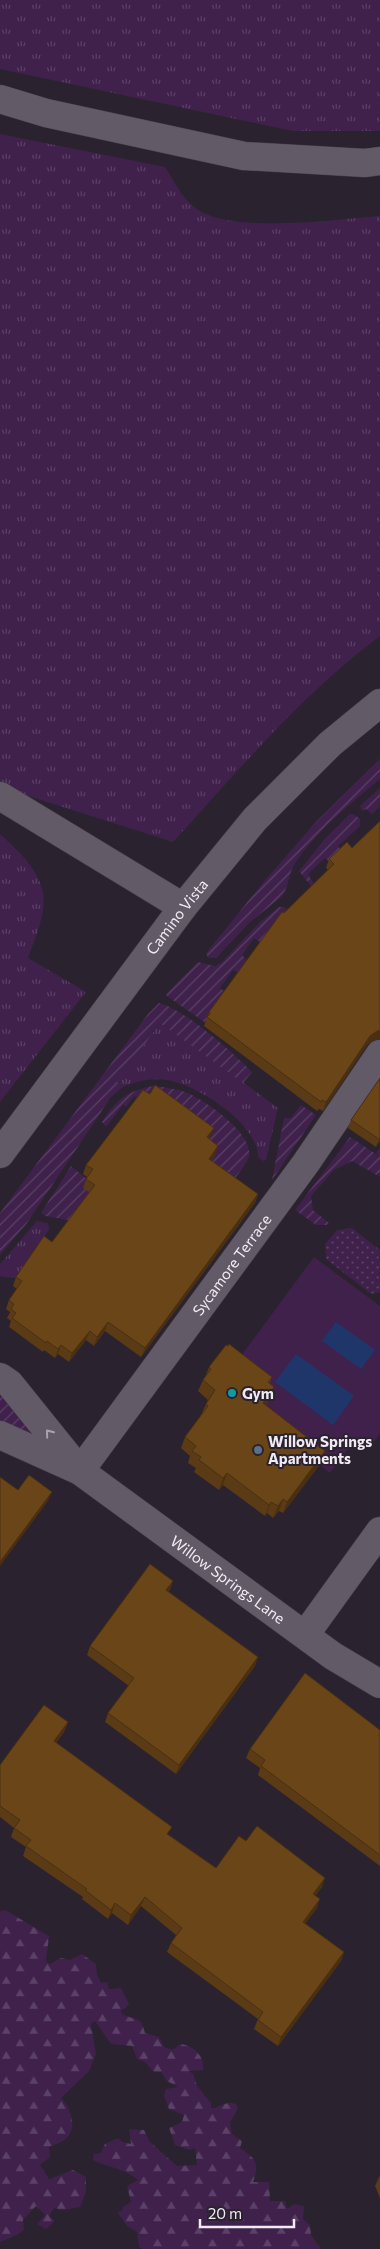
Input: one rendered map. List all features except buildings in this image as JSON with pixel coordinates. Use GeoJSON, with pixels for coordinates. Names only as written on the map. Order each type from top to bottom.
{"type":"FeatureCollection","features":[{"type":"Feature","properties":{"kind":"street"},"geometry":{"type":"LineString","coordinates":[[0,99],[46,113],[244,156],[365,163],[380,161]]}},
{"type":"Feature","properties":{"kind":"street","name":"Camino Vista"},"geometry":{"type":"LineString","coordinates":[[0,1154],[183,907],[255,819],[330,744],[380,702]]}},
{"type":"Feature","properties":{"kind":"street"},"geometry":{"type":"LineString","coordinates":[[0,796],[183,907]]}},
{"type":"Feature","properties":{"kind":"street","name":"Sycamore Terrace"},"geometry":{"type":"LineString","coordinates":[[80,1471],[306,1163],[380,1054]]}},
{"type":"Feature","properties":{"kind":"street","name":"Willow Springs Lane"},"geometry":{"type":"LineString","coordinates":[[0,1377],[10,1384],[80,1471]]}},
{"type":"Feature","properties":{"kind":"street","name":"Willow Springs Lane"},"geometry":{"type":"LineString","coordinates":[[0,1435],[80,1471],[333,1656],[380,1684]]}},
{"type":"Feature","properties":{"kind":"street"},"geometry":{"type":"LineString","coordinates":[[305,1635],[380,1531]]}},
{"type":"Feature","properties":{"kind":"green space"},"geometry":{"type":"Polygon","coordinates":[[[0,0],[380,0],[380,131],[293,131],[0,69],[0,0]]]}},
{"type":"Feature","properties":{"kind":"green space"},"geometry":{"type":"Polygon","coordinates":[[[0,134],[165,167],[192,205],[207,214],[228,220],[254,223],[282,223],[380,216],[380,636],[351,659],[297,708],[173,842],[0,787],[0,134]]]}},
{"type":"Feature","properties":{"kind":"green space"},"geometry":{"type":"Polygon","coordinates":[[[380,759],[380,779],[312,841],[294,865],[286,890],[281,897],[249,923],[216,958],[208,958],[206,953],[267,878],[316,822],[380,759]]]}},
{"type":"Feature","properties":{"kind":"green space"},"geometry":{"type":"Polygon","coordinates":[[[380,788],[380,806],[372,814],[366,809],[362,811],[360,806],[380,788]]]}},
{"type":"Feature","properties":{"kind":"green space"},"geometry":{"type":"Polygon","coordinates":[[[350,814],[354,814],[360,819],[360,826],[338,846],[341,850],[330,862],[325,858],[308,874],[316,888],[314,890],[299,871],[324,840],[350,814]]]}},
{"type":"Feature","properties":{"kind":"green space"},"geometry":{"type":"Polygon","coordinates":[[[0,834],[26,860],[39,880],[43,891],[42,916],[28,958],[86,992],[0,1102],[0,834]]]}},
{"type":"Feature","properties":{"kind":"green space"},"geometry":{"type":"Polygon","coordinates":[[[279,907],[284,907],[314,926],[263,944],[254,938],[242,955],[248,961],[238,973],[233,970],[220,988],[229,995],[207,1024],[167,996],[166,994],[198,962],[215,966],[221,963],[259,923],[279,907]]]}},
{"type":"Feature","properties":{"kind":"green space"},"geometry":{"type":"Polygon","coordinates":[[[159,1003],[194,1022],[221,1043],[252,1072],[243,1083],[160,1023],[117,1082],[123,1087],[111,1097],[27,1223],[0,1255],[0,1213],[148,1014],[159,1003]]]}},
{"type":"Feature","properties":{"kind":"green space"},"geometry":{"type":"Polygon","coordinates":[[[161,1022],[278,1108],[266,1160],[263,1161],[258,1157],[249,1132],[238,1120],[226,1109],[198,1091],[172,1081],[159,1079],[147,1080],[123,1087],[116,1082],[161,1022]]]}},
{"type":"Feature","properties":{"kind":"green space"},"geometry":{"type":"Polygon","coordinates":[[[154,1086],[171,1088],[196,1097],[227,1119],[244,1138],[248,1147],[249,1156],[247,1161],[210,1209],[147,1105],[134,1096],[126,1107],[123,1105],[106,1127],[102,1122],[117,1102],[124,1097],[137,1090],[154,1086]]]}},
{"type":"Feature","properties":{"kind":"green space"},"geometry":{"type":"Polygon","coordinates":[[[301,1105],[316,1115],[272,1180],[284,1118],[291,1118],[301,1105]]]}},
{"type":"Feature","properties":{"kind":"green space"},"geometry":{"type":"Polygon","coordinates":[[[350,1137],[376,1154],[380,1148],[380,1177],[352,1161],[334,1170],[311,1196],[313,1210],[329,1223],[327,1225],[316,1225],[295,1210],[350,1137]]]}},
{"type":"Feature","properties":{"kind":"green space"},"geometry":{"type":"Polygon","coordinates":[[[71,1166],[141,1225],[85,1223],[45,1216],[41,1213],[71,1166]]]}},
{"type":"Feature","properties":{"kind":"green space"},"geometry":{"type":"Polygon","coordinates":[[[37,1221],[48,1223],[49,1230],[34,1250],[34,1267],[32,1271],[19,1278],[0,1276],[0,1264],[37,1221]]]}},
{"type":"Feature","properties":{"kind":"green space"},"geometry":{"type":"Polygon","coordinates":[[[352,1228],[380,1250],[380,1292],[371,1294],[326,1259],[325,1244],[337,1230],[352,1228]]]}},
{"type":"Feature","properties":{"kind":"green space"},"geometry":{"type":"Polygon","coordinates":[[[314,1257],[380,1306],[380,1433],[370,1447],[356,1438],[330,1473],[218,1387],[314,1257]]]}},
{"type":"Feature","properties":{"kind":"green space"},"geometry":{"type":"Polygon","coordinates":[[[0,1392],[30,1430],[27,1434],[0,1422],[0,1392]]]}},
{"type":"Feature","properties":{"kind":"green space"},"geometry":{"type":"Polygon","coordinates":[[[5,1910],[49,1936],[46,1961],[50,1964],[61,1958],[70,1960],[82,1954],[96,1964],[97,1975],[101,1983],[107,1982],[109,1989],[121,1988],[129,2004],[121,2010],[122,2014],[137,2019],[142,2023],[145,2033],[159,2037],[164,2047],[172,2050],[180,2044],[197,2052],[202,2060],[203,2070],[189,2071],[193,2074],[197,2086],[211,2103],[211,2108],[229,2103],[236,2104],[238,2109],[230,2122],[232,2134],[242,2141],[240,2148],[250,2155],[255,2162],[256,2170],[253,2182],[269,2182],[270,2201],[285,2201],[287,2209],[294,2204],[304,2206],[303,2219],[310,2225],[311,2235],[321,2249],[143,2249],[139,2247],[137,2232],[127,2226],[117,2212],[122,2211],[123,2207],[131,2202],[127,2186],[138,2180],[127,2173],[93,2160],[94,2154],[101,2153],[105,2144],[118,2138],[122,2142],[131,2144],[129,2129],[144,2130],[149,2141],[177,2166],[197,2165],[195,2148],[189,2150],[175,2145],[169,2128],[182,2122],[184,2115],[169,2109],[164,2096],[166,2089],[178,2087],[167,2081],[161,2072],[154,2072],[145,2062],[137,2059],[132,2046],[111,2044],[95,2021],[91,2024],[96,2054],[89,2071],[61,2098],[70,2111],[72,2128],[67,2138],[49,2147],[50,2157],[40,2165],[49,2179],[73,2170],[86,2177],[86,2192],[80,2207],[63,2210],[54,2208],[49,2216],[55,2221],[46,2229],[37,2224],[45,2215],[36,2206],[23,2220],[24,2230],[0,2242],[0,1911],[5,1910]]]}},
{"type":"Feature","properties":{"kind":"water"},"geometry":{"type":"Polygon","coordinates":[[[336,1322],[375,1350],[361,1369],[322,1341],[336,1322]]]}},
{"type":"Feature","properties":{"kind":"water"},"geometry":{"type":"Polygon","coordinates":[[[296,1354],[354,1396],[333,1425],[275,1382],[296,1354]]]}},
{"type":"Feature","properties":{"kind":"place","name":"Gym"},"geometry":{"type":"Point","coordinates":[232,1393]}},
{"type":"Feature","properties":{"kind":"place","name":"Willow Springs Apartments"},"geometry":{"type":"Point","coordinates":[258,1450]}}]}
